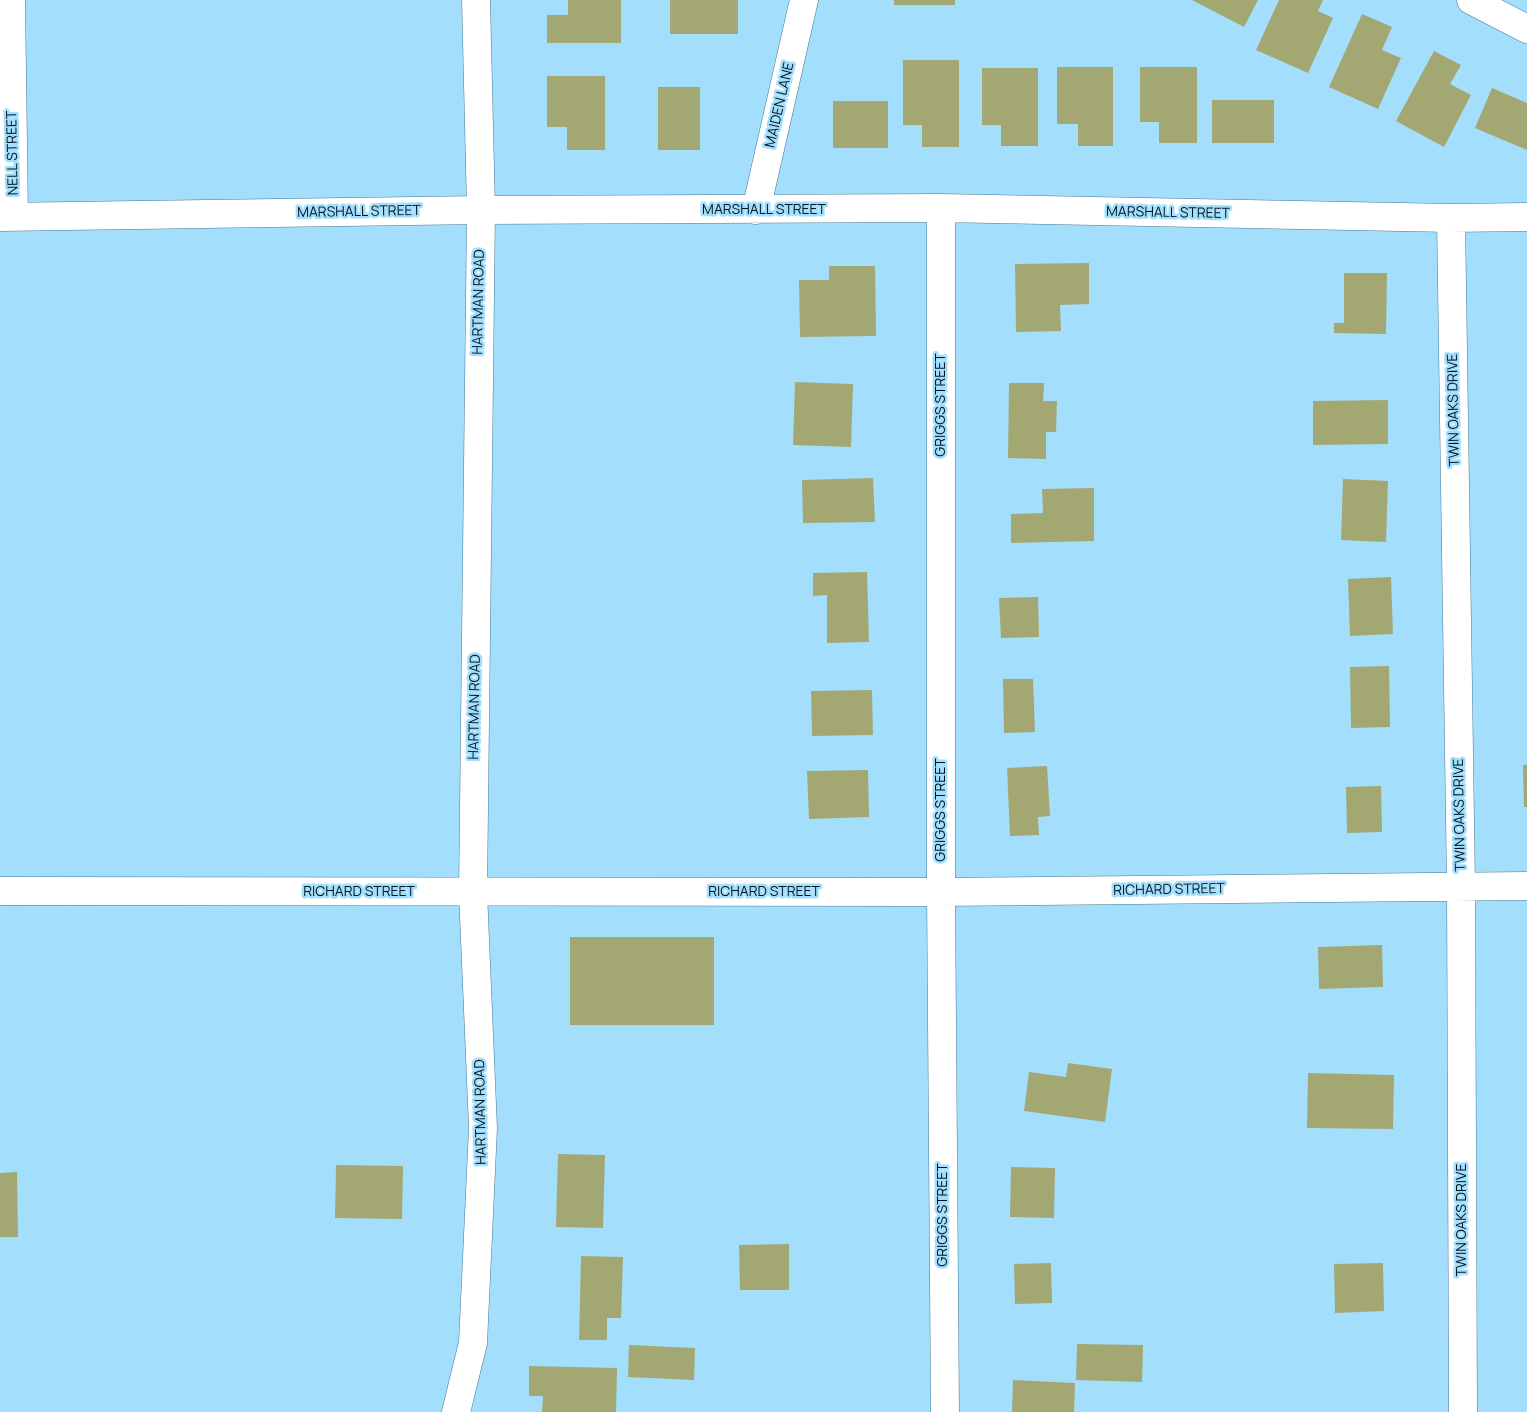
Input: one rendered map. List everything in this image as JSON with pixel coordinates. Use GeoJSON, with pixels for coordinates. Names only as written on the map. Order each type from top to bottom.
{"type":"FeatureCollection","features":[{"type":"Feature","properties":{"kind":"street","name":"NELL STREET"},"geometry":{"type":"LineString","coordinates":[[7,217],[11,0]]}},
{"type":"Feature","properties":{"kind":"street","name":"HARTMAN ROAD"},"geometry":{"type":"LineString","coordinates":[[456,1412],[473,1343],[483,1128],[472,892],[480,210],[476,0]]}},
{"type":"Feature","properties":{"kind":"street","name":"MAIDEN LANE"},"geometry":{"type":"LineString","coordinates":[[756,210],[804,0]]}},
{"type":"Feature","properties":{"kind":"street"},"geometry":{"type":"LineString","coordinates":[[1471,0],[1527,29]]}},
{"type":"Feature","properties":{"kind":"street","name":"MARSHALL STREET"},"geometry":{"type":"LineString","coordinates":[[7,217],[480,210],[941,208],[1451,218],[1527,217]]}},
{"type":"Feature","properties":{"kind":"street","name":"GRIGGS STREET"},"geometry":{"type":"LineString","coordinates":[[941,208],[941,892],[945,1412]]}},
{"type":"Feature","properties":{"kind":"street","name":"TWIN OAKS DRIVE"},"geometry":{"type":"LineString","coordinates":[[1451,218],[1461,887],[1463,1412]]}},
{"type":"Feature","properties":{"kind":"street","name":"RICHARD STREET"},"geometry":{"type":"LineString","coordinates":[[0,891],[941,892],[1527,886]]}},
{"type":"Feature","properties":{"kind":"building"},"geometry":{"type":"Polygon","coordinates":[[[568,0],[621,0],[621,43],[547,43],[547,15],[568,15],[568,0]]]}},
{"type":"Feature","properties":{"kind":"building"},"geometry":{"type":"Polygon","coordinates":[[[670,0],[738,0],[738,34],[670,34],[670,0]]]}},
{"type":"Feature","properties":{"kind":"building"},"geometry":{"type":"Polygon","coordinates":[[[894,0],[955,0],[955,5],[894,5],[894,0]]]}},
{"type":"Feature","properties":{"kind":"building"},"geometry":{"type":"Polygon","coordinates":[[[1192,0],[1258,0],[1244,27],[1192,0]]]}},
{"type":"Feature","properties":{"kind":"building"},"geometry":{"type":"Polygon","coordinates":[[[1279,0],[1323,0],[1318,11],[1333,18],[1308,73],[1256,50],[1279,0]]]}},
{"type":"Feature","properties":{"kind":"building"},"geometry":{"type":"Polygon","coordinates":[[[1362,14],[1392,27],[1382,50],[1401,58],[1378,109],[1329,87],[1362,14]]]}},
{"type":"Feature","properties":{"kind":"building"},"geometry":{"type":"Polygon","coordinates":[[[1434,51],[1461,65],[1450,84],[1471,95],[1444,147],[1396,121],[1434,51]]]}},
{"type":"Feature","properties":{"kind":"building"},"geometry":{"type":"Polygon","coordinates":[[[903,60],[959,60],[959,147],[922,147],[922,125],[903,125],[903,60]]]}},
{"type":"Feature","properties":{"kind":"building"},"geometry":{"type":"Polygon","coordinates":[[[1057,67],[1113,67],[1113,146],[1078,146],[1078,124],[1057,124],[1057,67]]]}},
{"type":"Feature","properties":{"kind":"building"},"geometry":{"type":"Polygon","coordinates":[[[1140,67],[1197,67],[1197,143],[1159,143],[1159,122],[1140,122],[1140,67]]]}},
{"type":"Feature","properties":{"kind":"building"},"geometry":{"type":"Polygon","coordinates":[[[982,68],[1038,68],[1038,146],[1001,146],[1001,125],[982,125],[982,68]]]}},
{"type":"Feature","properties":{"kind":"building"},"geometry":{"type":"Polygon","coordinates":[[[547,76],[605,76],[605,150],[567,150],[567,127],[547,127],[547,76]]]}},
{"type":"Feature","properties":{"kind":"building"},"geometry":{"type":"Polygon","coordinates":[[[658,87],[700,87],[700,150],[658,150],[658,87]]]}},
{"type":"Feature","properties":{"kind":"building"},"geometry":{"type":"Polygon","coordinates":[[[1492,88],[1527,103],[1527,150],[1475,128],[1492,88]]]}},
{"type":"Feature","properties":{"kind":"building"},"geometry":{"type":"Polygon","coordinates":[[[1212,100],[1274,100],[1274,143],[1212,143],[1212,100]]]}},
{"type":"Feature","properties":{"kind":"building"},"geometry":{"type":"Polygon","coordinates":[[[833,101],[888,101],[888,148],[833,148],[833,101]]]}},
{"type":"Feature","properties":{"kind":"building"},"geometry":{"type":"Polygon","coordinates":[[[1089,263],[1089,304],[1060,305],[1061,331],[1016,332],[1015,264],[1089,263]]]}},
{"type":"Feature","properties":{"kind":"building"},"geometry":{"type":"Polygon","coordinates":[[[829,266],[875,266],[876,336],[800,337],[799,280],[829,280],[829,266]]]}},
{"type":"Feature","properties":{"kind":"building"},"geometry":{"type":"Polygon","coordinates":[[[1344,273],[1387,273],[1386,334],[1334,333],[1334,323],[1344,323],[1344,273]]]}},
{"type":"Feature","properties":{"kind":"building"},"geometry":{"type":"Polygon","coordinates":[[[795,382],[853,384],[851,447],[793,445],[795,382]]]}},
{"type":"Feature","properties":{"kind":"building"},"geometry":{"type":"Polygon","coordinates":[[[1009,383],[1044,383],[1043,401],[1057,401],[1056,432],[1046,432],[1046,459],[1008,458],[1009,383]]]}},
{"type":"Feature","properties":{"kind":"building"},"geometry":{"type":"Polygon","coordinates":[[[1388,400],[1388,444],[1313,445],[1313,401],[1388,400]]]}},
{"type":"Feature","properties":{"kind":"building"},"geometry":{"type":"Polygon","coordinates":[[[873,478],[875,522],[803,523],[802,480],[873,478]]]}},
{"type":"Feature","properties":{"kind":"building"},"geometry":{"type":"Polygon","coordinates":[[[1343,479],[1388,481],[1386,542],[1341,540],[1343,479]]]}},
{"type":"Feature","properties":{"kind":"building"},"geometry":{"type":"Polygon","coordinates":[[[1094,488],[1094,541],[1011,543],[1011,514],[1043,513],[1042,489],[1094,488]]]}},
{"type":"Feature","properties":{"kind":"building"},"geometry":{"type":"Polygon","coordinates":[[[867,572],[869,642],[827,643],[827,595],[813,596],[813,573],[867,572]]]}},
{"type":"Feature","properties":{"kind":"building"},"geometry":{"type":"Polygon","coordinates":[[[1391,577],[1393,634],[1350,636],[1348,579],[1391,577]]]}},
{"type":"Feature","properties":{"kind":"building"},"geometry":{"type":"Polygon","coordinates":[[[1038,597],[1039,637],[1001,638],[999,598],[1038,597]]]}},
{"type":"Feature","properties":{"kind":"building"},"geometry":{"type":"Polygon","coordinates":[[[1389,666],[1390,727],[1351,728],[1350,667],[1389,666]]]}},
{"type":"Feature","properties":{"kind":"building"},"geometry":{"type":"Polygon","coordinates":[[[1003,679],[1033,679],[1035,732],[1004,733],[1003,679]]]}},
{"type":"Feature","properties":{"kind":"building"},"geometry":{"type":"Polygon","coordinates":[[[872,690],[873,735],[812,736],[811,691],[872,690]]]}},
{"type":"Feature","properties":{"kind":"building"},"geometry":{"type":"Polygon","coordinates":[[[1523,765],[1527,765],[1527,807],[1524,807],[1523,765]]]}},
{"type":"Feature","properties":{"kind":"building"},"geometry":{"type":"Polygon","coordinates":[[[1047,766],[1050,816],[1038,817],[1039,835],[1010,836],[1007,768],[1047,766]]]}},
{"type":"Feature","properties":{"kind":"building"},"geometry":{"type":"Polygon","coordinates":[[[868,770],[869,817],[809,819],[807,771],[868,770]]]}},
{"type":"Feature","properties":{"kind":"building"},"geometry":{"type":"Polygon","coordinates":[[[1381,786],[1382,832],[1347,833],[1346,787],[1381,786]]]}},
{"type":"Feature","properties":{"kind":"building"},"geometry":{"type":"Polygon","coordinates":[[[570,937],[714,937],[714,1025],[570,1025],[570,937]]]}},
{"type":"Feature","properties":{"kind":"building"},"geometry":{"type":"Polygon","coordinates":[[[1382,945],[1383,987],[1319,989],[1318,947],[1382,945]]]}},
{"type":"Feature","properties":{"kind":"building"},"geometry":{"type":"Polygon","coordinates":[[[1068,1063],[1112,1069],[1105,1122],[1024,1111],[1029,1072],[1066,1077],[1068,1063]]]}},
{"type":"Feature","properties":{"kind":"building"},"geometry":{"type":"Polygon","coordinates":[[[1308,1073],[1394,1075],[1393,1129],[1307,1128],[1308,1073]]]}},
{"type":"Feature","properties":{"kind":"building"},"geometry":{"type":"Polygon","coordinates":[[[558,1154],[605,1155],[603,1228],[556,1227],[558,1154]]]}},
{"type":"Feature","properties":{"kind":"building"},"geometry":{"type":"Polygon","coordinates":[[[336,1165],[403,1166],[402,1219],[335,1218],[336,1165]]]}},
{"type":"Feature","properties":{"kind":"building"},"geometry":{"type":"Polygon","coordinates":[[[1011,1167],[1055,1168],[1054,1218],[1010,1217],[1011,1167]]]}},
{"type":"Feature","properties":{"kind":"building"},"geometry":{"type":"Polygon","coordinates":[[[17,1172],[18,1237],[0,1237],[0,1173],[17,1172]]]}},
{"type":"Feature","properties":{"kind":"building"},"geometry":{"type":"Polygon","coordinates":[[[789,1244],[789,1290],[740,1290],[739,1245],[789,1244]]]}},
{"type":"Feature","properties":{"kind":"building"},"geometry":{"type":"Polygon","coordinates":[[[581,1256],[623,1257],[621,1318],[607,1318],[607,1340],[579,1340],[581,1256]]]}},
{"type":"Feature","properties":{"kind":"building"},"geometry":{"type":"Polygon","coordinates":[[[1051,1263],[1052,1303],[1015,1304],[1014,1264],[1051,1263]]]}},
{"type":"Feature","properties":{"kind":"building"},"geometry":{"type":"Polygon","coordinates":[[[1383,1263],[1384,1311],[1335,1313],[1334,1264],[1383,1263]]]}},
{"type":"Feature","properties":{"kind":"building"},"geometry":{"type":"Polygon","coordinates":[[[1077,1344],[1143,1345],[1142,1382],[1076,1380],[1077,1344]]]}},
{"type":"Feature","properties":{"kind":"building"},"geometry":{"type":"Polygon","coordinates":[[[629,1345],[695,1348],[694,1380],[628,1377],[629,1345]]]}},
{"type":"Feature","properties":{"kind":"building"},"geometry":{"type":"Polygon","coordinates":[[[529,1366],[617,1368],[616,1412],[542,1412],[543,1396],[529,1396],[529,1366]]]}},
{"type":"Feature","properties":{"kind":"building"},"geometry":{"type":"Polygon","coordinates":[[[1013,1380],[1075,1383],[1074,1412],[1012,1412],[1013,1380]]]}}]}
